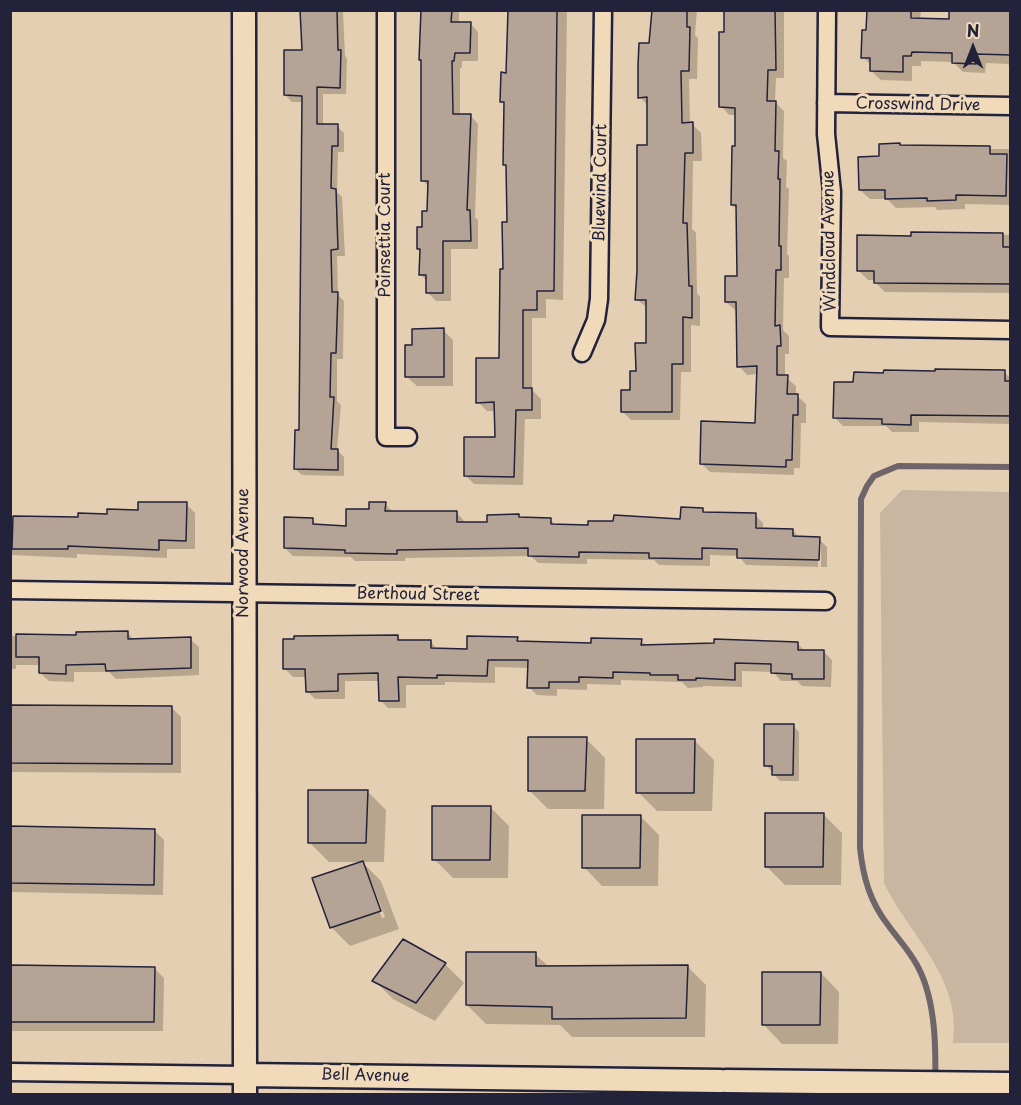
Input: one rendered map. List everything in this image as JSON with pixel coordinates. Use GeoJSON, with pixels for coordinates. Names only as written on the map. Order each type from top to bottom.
{"type":"FeatureCollection","features":[{"type":"Feature","properties":{"kind":"main road","name":"Norwood Avenue"},"geometry":{"type":"LineString","coordinates":[[244,10],[245,1085]]}},
{"type":"Feature","properties":{"kind":"main road","name":"Bell Avenue"},"geometry":{"type":"LineString","coordinates":[[245,1085],[723,1081],[1011,1084]]}},
{"type":"Feature","properties":{"kind":"street","name":"Poinsettia Court"},"geometry":{"type":"LineString","coordinates":[[386,10],[386,437],[408,437]]}},
{"type":"Feature","properties":{"kind":"street","name":"Bluewind Court"},"geometry":{"type":"LineString","coordinates":[[582,353],[596,321],[599,299],[603,10]]}},
{"type":"Feature","properties":{"kind":"street","name":"Windcloud Avenue"},"geometry":{"type":"LineString","coordinates":[[827,10],[826,134],[832,192],[830,327],[1011,330]]}},
{"type":"Feature","properties":{"kind":"street","name":"Crosswind Drive"},"geometry":{"type":"LineString","coordinates":[[826,104],[1011,106]]}},
{"type":"Feature","properties":{"kind":"street","name":"Berthoud Street"},"geometry":{"type":"LineString","coordinates":[[10,590],[826,601]]}},
{"type":"Feature","properties":{"kind":"street","name":"Bell Avenue"},"geometry":{"type":"LineString","coordinates":[[10,1071],[245,1085]]}},
{"type":"Feature","properties":{"kind":"shaded area"},"geometry":{"type":"Polygon","coordinates":[[[902,490],[1010,492],[1010,1043],[953,1043],[954,1019],[950,998],[942,978],[884,883],[880,513],[902,490]]]}},
{"type":"Feature","properties":{"kind":"building"},"geometry":{"type":"Polygon","coordinates":[[[300,10],[337,10],[338,50],[341,50],[340,88],[317,87],[317,124],[338,124],[338,146],[332,146],[331,188],[336,189],[338,249],[331,250],[332,292],[338,292],[336,353],[331,353],[330,397],[334,397],[331,449],[338,449],[338,470],[294,469],[295,430],[299,430],[302,96],[284,95],[284,50],[302,50],[300,10]]]}},
{"type":"Feature","properties":{"kind":"building"},"geometry":{"type":"Polygon","coordinates":[[[421,10],[452,10],[451,22],[471,22],[470,53],[455,53],[454,61],[452,61],[453,114],[471,114],[467,210],[470,210],[471,241],[443,241],[443,293],[426,293],[426,275],[419,275],[420,249],[417,249],[417,227],[422,227],[422,211],[427,211],[428,181],[421,181],[421,60],[419,60],[421,10]]]}},
{"type":"Feature","properties":{"kind":"building"},"geometry":{"type":"Polygon","coordinates":[[[508,10],[557,10],[554,291],[537,291],[537,310],[523,310],[523,388],[532,388],[532,410],[516,410],[514,477],[464,476],[464,437],[495,437],[494,402],[476,403],[476,358],[499,358],[500,269],[503,269],[502,222],[507,222],[506,165],[503,165],[504,102],[500,102],[501,72],[506,73],[508,10]]]}},
{"type":"Feature","properties":{"kind":"building"},"geometry":{"type":"Polygon","coordinates":[[[652,10],[687,10],[687,27],[690,27],[689,71],[681,71],[682,123],[693,122],[693,153],[685,153],[683,223],[687,223],[692,318],[683,317],[683,364],[672,364],[672,412],[621,412],[621,390],[630,390],[630,371],[636,371],[635,343],[646,343],[646,300],[635,300],[637,145],[647,145],[647,97],[638,98],[638,65],[639,43],[649,43],[652,10]]]}},
{"type":"Feature","properties":{"kind":"building"},"geometry":{"type":"Polygon","coordinates":[[[724,10],[775,10],[776,70],[768,70],[767,101],[776,101],[775,151],[779,151],[781,270],[776,270],[775,326],[780,325],[781,346],[777,346],[777,375],[788,375],[787,394],[798,394],[798,415],[793,415],[792,460],[786,460],[786,467],[700,464],[701,421],[755,423],[757,366],[737,367],[736,302],[725,302],[725,276],[737,276],[736,205],[731,205],[735,108],[719,107],[719,32],[724,32],[724,10]]]}},
{"type":"Feature","properties":{"kind":"building"},"geometry":{"type":"Polygon","coordinates":[[[867,10],[911,10],[911,18],[949,19],[949,11],[1011,10],[1011,55],[976,54],[976,64],[952,63],[952,53],[912,52],[911,56],[903,56],[903,72],[870,71],[870,58],[861,58],[862,30],[866,30],[867,10]]]}},
{"type":"Feature","properties":{"kind":"building"},"geometry":{"type":"Polygon","coordinates":[[[900,143],[900,145],[990,146],[990,154],[1007,154],[1006,196],[956,195],[956,200],[927,201],[927,198],[885,199],[885,190],[859,190],[858,157],[879,156],[879,144],[900,143]]]}},
{"type":"Feature","properties":{"kind":"building"},"geometry":{"type":"Polygon","coordinates":[[[911,232],[1003,233],[1003,247],[1011,247],[1011,284],[874,283],[874,271],[857,271],[857,235],[911,236],[911,232]]]}},
{"type":"Feature","properties":{"kind":"building"},"geometry":{"type":"Polygon","coordinates":[[[444,328],[444,377],[405,377],[405,345],[412,345],[412,329],[444,328]]]}},
{"type":"Feature","properties":{"kind":"building"},"geometry":{"type":"Polygon","coordinates":[[[935,369],[1005,370],[1005,381],[1011,381],[1011,416],[911,415],[911,425],[882,424],[882,419],[833,418],[834,382],[853,382],[854,372],[883,373],[884,370],[935,371],[935,369]]]}},
{"type":"Feature","properties":{"kind":"building"},"geometry":{"type":"Polygon","coordinates":[[[138,502],[187,502],[186,541],[159,540],[159,550],[68,546],[68,549],[12,549],[13,516],[78,517],[78,513],[107,514],[107,509],[138,510],[138,502]]]}},
{"type":"Feature","properties":{"kind":"building"},"geometry":{"type":"Polygon","coordinates":[[[369,502],[386,502],[385,511],[457,511],[457,522],[487,522],[487,515],[519,514],[519,517],[551,518],[551,524],[588,525],[588,521],[613,521],[614,515],[680,519],[681,507],[703,508],[703,512],[756,513],[756,528],[793,529],[793,536],[820,537],[819,560],[737,558],[737,549],[702,548],[702,559],[649,558],[649,553],[579,552],[579,557],[528,556],[528,548],[397,550],[397,554],[284,548],[284,517],[313,518],[313,524],[346,526],[346,509],[369,509],[369,502]]]}},
{"type":"Feature","properties":{"kind":"building"},"geometry":{"type":"Polygon","coordinates":[[[128,631],[128,639],[191,637],[191,668],[106,671],[105,664],[66,665],[66,674],[39,673],[39,657],[16,657],[16,634],[76,635],[76,632],[128,631]]]}},
{"type":"Feature","properties":{"kind":"building"},"geometry":{"type":"Polygon","coordinates":[[[398,635],[398,640],[431,640],[431,648],[467,649],[467,636],[518,637],[517,641],[591,643],[591,638],[642,639],[641,645],[714,643],[714,639],[798,642],[798,650],[824,650],[824,679],[792,679],[792,674],[771,673],[771,664],[735,663],[735,680],[696,678],[696,680],[678,680],[678,675],[613,672],[613,678],[579,677],[579,682],[549,682],[549,688],[527,688],[528,660],[488,660],[487,676],[398,677],[399,701],[379,701],[378,673],[338,674],[338,691],[306,692],[305,669],[283,669],[283,639],[294,639],[294,636],[398,635]]]}},
{"type":"Feature","properties":{"kind":"building"},"geometry":{"type":"Polygon","coordinates":[[[10,705],[172,706],[172,764],[10,763],[10,705]]]}},
{"type":"Feature","properties":{"kind":"building"},"geometry":{"type":"Polygon","coordinates":[[[764,724],[794,724],[793,775],[772,775],[772,766],[764,766],[764,724]]]}},
{"type":"Feature","properties":{"kind":"building"},"geometry":{"type":"Polygon","coordinates":[[[528,737],[587,737],[585,791],[528,791],[528,737]]]}},
{"type":"Feature","properties":{"kind":"building"},"geometry":{"type":"Polygon","coordinates":[[[636,739],[695,739],[694,793],[636,793],[636,739]]]}},
{"type":"Feature","properties":{"kind":"building"},"geometry":{"type":"Polygon","coordinates":[[[308,790],[368,790],[366,843],[308,843],[308,790]]]}},
{"type":"Feature","properties":{"kind":"building"},"geometry":{"type":"Polygon","coordinates":[[[432,806],[491,806],[490,860],[432,860],[432,806]]]}},
{"type":"Feature","properties":{"kind":"building"},"geometry":{"type":"Polygon","coordinates":[[[765,813],[824,813],[823,867],[765,867],[765,813]]]}},
{"type":"Feature","properties":{"kind":"building"},"geometry":{"type":"Polygon","coordinates":[[[582,815],[641,815],[640,868],[582,868],[582,815]]]}},
{"type":"Feature","properties":{"kind":"building"},"geometry":{"type":"Polygon","coordinates":[[[10,826],[155,829],[154,885],[10,883],[10,826]]]}},
{"type":"Feature","properties":{"kind":"building"},"geometry":{"type":"Polygon","coordinates":[[[363,861],[381,911],[330,928],[312,878],[363,861]]]}},
{"type":"Feature","properties":{"kind":"building"},"geometry":{"type":"Polygon","coordinates":[[[403,939],[446,963],[416,1003],[372,981],[403,939]]]}},
{"type":"Feature","properties":{"kind":"building"},"geometry":{"type":"Polygon","coordinates":[[[466,952],[536,952],[536,966],[688,965],[686,1018],[552,1019],[552,1007],[466,1005],[466,952]]]}},
{"type":"Feature","properties":{"kind":"building"},"geometry":{"type":"Polygon","coordinates":[[[10,965],[155,967],[154,1022],[10,1022],[10,965]]]}},
{"type":"Feature","properties":{"kind":"building"},"geometry":{"type":"Polygon","coordinates":[[[762,972],[821,972],[820,1025],[762,1025],[762,972]]]}},
{"type":"Feature","properties":{"kind":"waterway"},"geometry":{"type":"LineString","coordinates":[[935,1094],[934,1029],[924,981],[911,956],[876,907],[868,889],[861,859],[861,499],[874,476],[898,466],[1010,467]]}}]}
